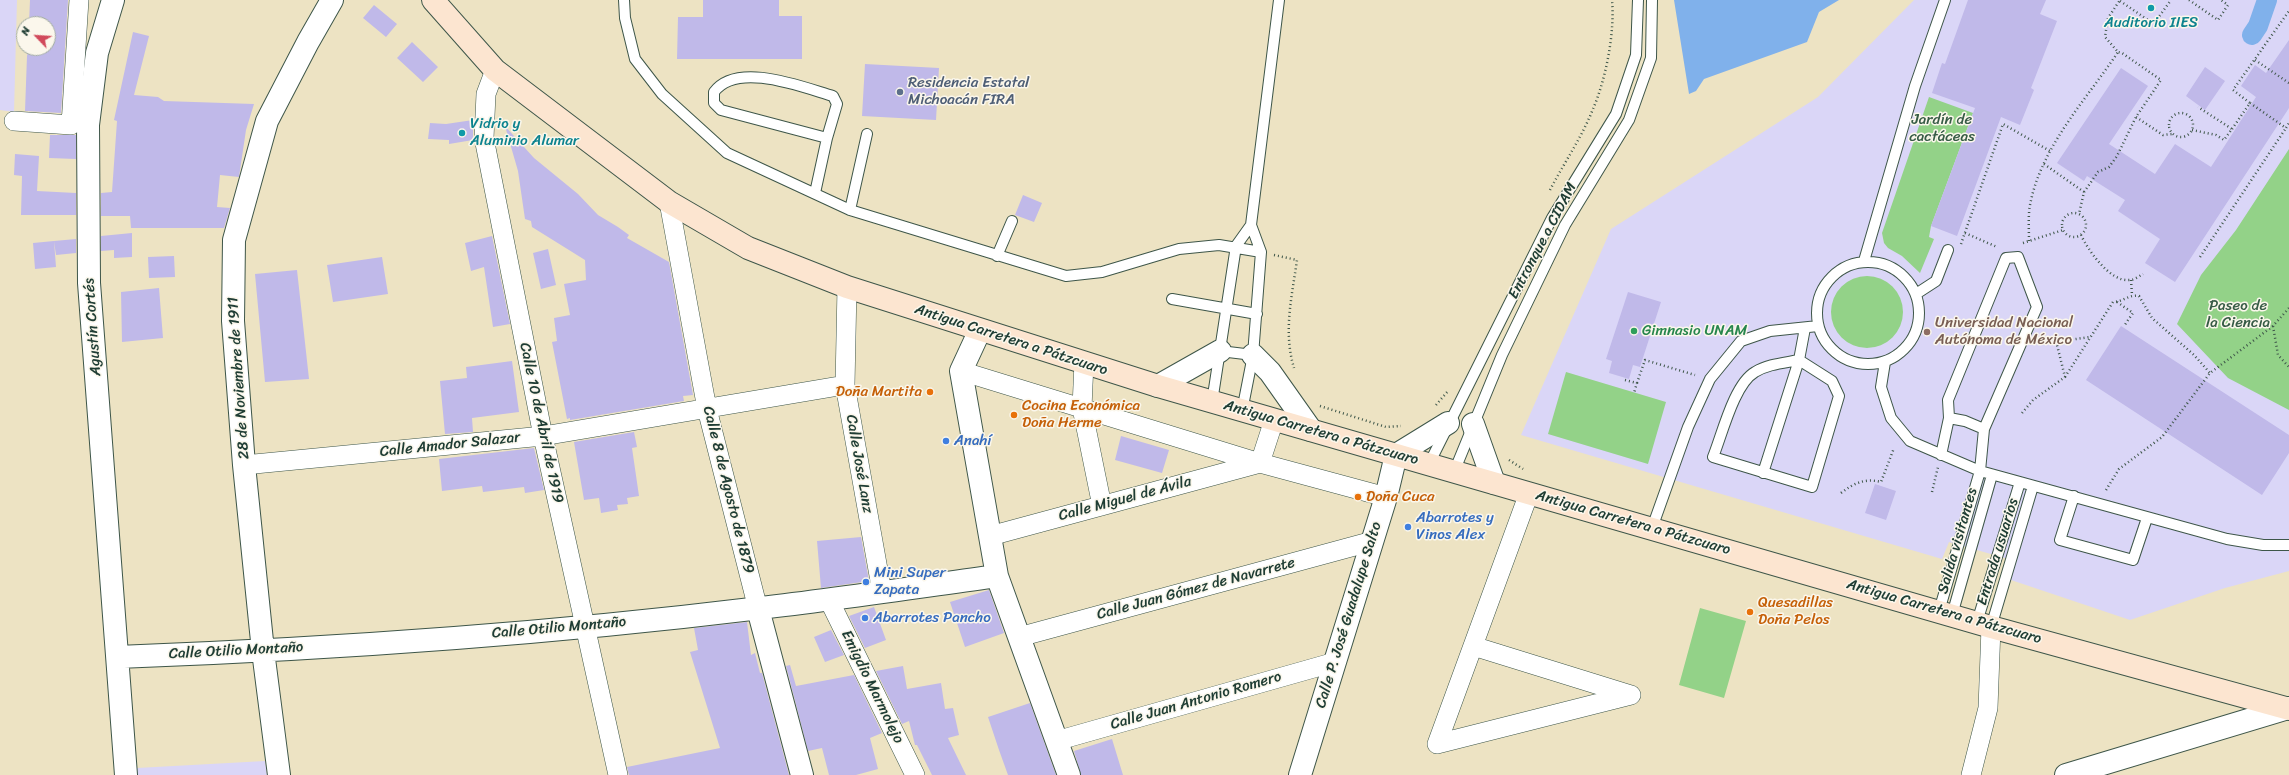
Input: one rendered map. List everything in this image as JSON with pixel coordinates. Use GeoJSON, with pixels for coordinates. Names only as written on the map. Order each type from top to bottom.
{"type":"FeatureCollection","features":[{"type":"Feature","properties":{"kind":"main road","name":"Antigua Carretera a Pátzcuaro"},"geometry":{"type":"LineString","coordinates":[[433,0],[495,70],[669,202],[748,248],[847,288],[1212,402],[1984,625],[2289,708]]}},
{"type":"Feature","properties":{"kind":"street"},"geometry":{"type":"LineString","coordinates":[[14,121],[71,125],[79,0]]}},
{"type":"Feature","properties":{"kind":"street","name":"Agustín Cortés"},"geometry":{"type":"LineString","coordinates":[[113,0],[97,53],[88,125],[89,283],[126,775]]}},
{"type":"Feature","properties":{"kind":"street","name":"28 de Noviembre de 1911"},"geometry":{"type":"LineString","coordinates":[[280,775],[263,651],[244,465],[233,321],[234,240],[267,121],[308,42],[332,0]]}},
{"type":"Feature","properties":{"kind":"street","name":"Calle 10 de Abril de 1919"},"geometry":{"type":"LineString","coordinates":[[495,70],[486,94],[484,138],[543,436],[618,775]]}},
{"type":"Feature","properties":{"kind":"street","name":"Calle 8 de Agosto de 1879"},"geometry":{"type":"LineString","coordinates":[[669,202],[707,409],[802,775]]}},
{"type":"Feature","properties":{"kind":"street","name":"Calle José Lanz"},"geometry":{"type":"LineString","coordinates":[[847,288],[845,385],[882,592]]}},
{"type":"Feature","properties":{"kind":"street"},"geometry":{"type":"LineString","coordinates":[[980,330],[961,371],[997,576],[1068,775]]}},
{"type":"Feature","properties":{"kind":"street"},"geometry":{"type":"LineString","coordinates":[[1158,386],[1220,351]]}},
{"type":"Feature","properties":{"kind":"street"},"geometry":{"type":"LineString","coordinates":[[1253,354],[1270,372],[1311,430]]}},
{"type":"Feature","properties":{"kind":"street"},"geometry":{"type":"LineString","coordinates":[[1084,362],[1082,408],[1102,506]]}},
{"type":"Feature","properties":{"kind":"street"},"geometry":{"type":"LineString","coordinates":[[961,371],[1260,463],[1386,497]]}},
{"type":"Feature","properties":{"kind":"street","name":"Calle Amador Salazar"},"geometry":{"type":"LineString","coordinates":[[244,465],[543,436],[845,385]]}},
{"type":"Feature","properties":{"kind":"street"},"geometry":{"type":"LineString","coordinates":[[1260,463],[1274,420]]}},
{"type":"Feature","properties":{"kind":"street"},"geometry":{"type":"LineString","coordinates":[[1396,455],[1448,423]]}},
{"type":"Feature","properties":{"kind":"street"},"geometry":{"type":"LineString","coordinates":[[1473,424],[1494,483]]}},
{"type":"Feature","properties":{"kind":"street","name":"Calle P. José Guadalupe Salto"},"geometry":{"type":"LineString","coordinates":[[1300,775],[1373,541],[1396,455]]}},
{"type":"Feature","properties":{"kind":"street","name":"Calle Miguel de Ávila"},"geometry":{"type":"LineString","coordinates":[[990,536],[1260,463]]}},
{"type":"Feature","properties":{"kind":"street"},"geometry":{"type":"LineString","coordinates":[[1473,646],[1631,696],[1437,744],[1529,493]]}},
{"type":"Feature","properties":{"kind":"street","name":"Calle Juan Gómez de Navarrete"},"geometry":{"type":"LineString","coordinates":[[1019,637],[1373,541]]}},
{"type":"Feature","properties":{"kind":"street","name":"Calle Otilio Montaño"},"geometry":{"type":"LineString","coordinates":[[118,657],[263,651],[586,627],[758,609],[997,576]]}},
{"type":"Feature","properties":{"kind":"street","name":"Emigdio Marmolejo"},"geometry":{"type":"LineString","coordinates":[[829,600],[915,775]]}},
{"type":"Feature","properties":{"kind":"street"},"geometry":{"type":"LineString","coordinates":[[1971,775],[1988,708],[1984,625]]}},
{"type":"Feature","properties":{"kind":"street","name":"Calle Juan Antonio Romero"},"geometry":{"type":"LineString","coordinates":[[1056,741],[1335,662]]}},
{"type":"Feature","properties":{"kind":"street"},"geometry":{"type":"LineString","coordinates":[[2066,775],[2289,708]]}},
{"type":"Feature","properties":{"kind":"lane"},"geometry":{"type":"LineString","coordinates":[[624,0],[625,18],[635,59],[662,94],[727,153],[850,210],[996,256],[1066,276],[1102,272],[1179,249],[1219,245],[1236,246],[1261,252]]}},
{"type":"Feature","properties":{"kind":"lane"},"geometry":{"type":"LineString","coordinates":[[1242,410],[1253,354],[1261,252],[1251,225],[1279,0]]}},
{"type":"Feature","properties":{"kind":"lane","name":"Entronque a CIDAM"},"geometry":{"type":"LineString","coordinates":[[1429,464],[1448,423],[1552,218],[1616,114],[1636,56],[1638,0]]}},
{"type":"Feature","properties":{"kind":"lane","name":"Entronque a CIDAM"},"geometry":{"type":"LineString","coordinates":[[1454,472],[1502,355],[1565,225],[1629,120],[1651,58],[1652,0]]}},
{"type":"Feature","properties":{"kind":"lane"},"geometry":{"type":"LineString","coordinates":[[1864,261],[1915,86],[1945,0]]}},
{"type":"Feature","properties":{"kind":"lane"},"geometry":{"type":"LineString","coordinates":[[815,193],[827,138],[837,104],[833,96],[777,80],[745,77],[720,84],[714,92],[714,103],[721,110],[827,138]]}},
{"type":"Feature","properties":{"kind":"lane"},"geometry":{"type":"LineString","coordinates":[[850,210],[867,134]]}},
{"type":"Feature","properties":{"kind":"lane"},"geometry":{"type":"LineString","coordinates":[[1552,218],[1565,225]]}},
{"type":"Feature","properties":{"kind":"lane"},"geometry":{"type":"LineString","coordinates":[[996,256],[1012,221]]}},
{"type":"Feature","properties":{"kind":"lane"},"geometry":{"type":"LineString","coordinates":[[1212,402],[1236,246],[1251,225]]}},
{"type":"Feature","properties":{"kind":"lane"},"geometry":{"type":"LineString","coordinates":[[1916,294],[1936,281],[1948,250]]}},
{"type":"Feature","properties":{"kind":"lane"},"geometry":{"type":"LineString","coordinates":[[1941,455],[1949,418],[1948,400],[2006,258],[2018,257],[2037,308],[1984,429],[1980,471],[1946,613]]}},
{"type":"Feature","properties":{"kind":"lane"},"geometry":{"type":"LineString","coordinates":[[1864,261],[1880,262],[1895,269],[1908,280],[1916,294],[1920,310],[1918,327],[1913,337],[1899,354],[1885,362],[1862,364],[1851,362],[1836,354],[1825,342],[1818,326],[1818,304],[1826,283],[1836,272],[1849,265],[1864,261]]}},
{"type":"Feature","properties":{"kind":"lane"},"geometry":{"type":"LineString","coordinates":[[1172,299],[1257,314]]}},
{"type":"Feature","properties":{"kind":"lane"},"geometry":{"type":"LineString","coordinates":[[1652,528],[1688,427],[1710,379],[1741,342],[1770,331],[1818,326]]}},
{"type":"Feature","properties":{"kind":"lane"},"geometry":{"type":"LineString","coordinates":[[1763,473],[1799,360],[1805,328]]}},
{"type":"Feature","properties":{"kind":"lane"},"geometry":{"type":"LineString","coordinates":[[1486,348],[1502,355]]}},
{"type":"Feature","properties":{"kind":"lane"},"geometry":{"type":"LineString","coordinates":[[1220,351],[1253,354]]}},
{"type":"Feature","properties":{"kind":"lane"},"geometry":{"type":"LineString","coordinates":[[1799,360],[1832,381],[1838,396],[1812,487],[1763,473],[1713,457],[1740,387],[1754,372],[1772,365],[1799,360]]}},
{"type":"Feature","properties":{"kind":"lane"},"geometry":{"type":"LineString","coordinates":[[1885,362],[1881,387],[1891,418],[1910,441],[1980,471],[2074,496],[2147,518],[2227,539],[2263,546],[2289,545]]}},
{"type":"Feature","properties":{"kind":"lane"},"geometry":{"type":"LineString","coordinates":[[1949,418],[1984,429]]}},
{"type":"Feature","properties":{"kind":"lane","name":"Salida visitantes"},"geometry":{"type":"LineString","coordinates":[[1946,613],[1992,474]]}},
{"type":"Feature","properties":{"kind":"lane"},"geometry":{"type":"LineString","coordinates":[[1984,625],[2020,482]]}},
{"type":"Feature","properties":{"kind":"lane","name":"Entrada usuarios"},"geometry":{"type":"LineString","coordinates":[[1984,625],[2033,486]]}},
{"type":"Feature","properties":{"kind":"lane"},"geometry":{"type":"LineString","coordinates":[[2074,496],[2060,540],[2133,560],[2147,518]]}},
{"type":"Feature","properties":{"kind":"path"},"geometry":{"type":"LineString","coordinates":[[1547,196],[1593,108],[1603,77],[1614,18],[1612,0]]}},
{"type":"Feature","properties":{"kind":"path"},"geometry":{"type":"LineString","coordinates":[[2079,214],[2084,192],[2098,172],[2109,167],[2117,156],[2136,117],[2161,80],[2122,53],[2118,52],[2105,37],[2108,18],[2120,0],[2151,22],[2158,18],[2171,0]]}},
{"type":"Feature","properties":{"kind":"path"},"geometry":{"type":"LineString","coordinates":[[2189,0],[2218,20],[2228,5],[2220,0]]}},
{"type":"Feature","properties":{"kind":"path"},"geometry":{"type":"LineString","coordinates":[[2286,128],[2233,90],[2289,11]]}},
{"type":"Feature","properties":{"kind":"path"},"geometry":{"type":"LineString","coordinates":[[2063,230],[2030,241],[2029,206],[2037,177],[2050,151],[2118,52]]}},
{"type":"Feature","properties":{"kind":"path"},"geometry":{"type":"LineString","coordinates":[[2255,60],[2289,84]]}},
{"type":"Feature","properties":{"kind":"path"},"geometry":{"type":"LineString","coordinates":[[2136,117],[2163,135],[2172,134],[2183,137],[2192,130],[2216,135],[2224,140],[2250,103]]}},
{"type":"Feature","properties":{"kind":"path"},"geometry":{"type":"LineString","coordinates":[[2198,107],[2232,129]]}},
{"type":"Feature","properties":{"kind":"path"},"geometry":{"type":"LineString","coordinates":[[2172,134],[2168,127],[2170,119],[2180,113],[2191,118],[2192,130]]}},
{"type":"Feature","properties":{"kind":"path"},"geometry":{"type":"LineString","coordinates":[[1948,250],[1961,245],[2003,124],[2050,151]]}},
{"type":"Feature","properties":{"kind":"path"},"geometry":{"type":"LineString","coordinates":[[2200,258],[2289,124]]}},
{"type":"Feature","properties":{"kind":"path"},"geometry":{"type":"LineString","coordinates":[[2044,164],[2084,192]]}},
{"type":"Feature","properties":{"kind":"path"},"geometry":{"type":"LineString","coordinates":[[2071,213],[2079,214],[2086,222],[2085,230],[2081,235],[2071,237],[2063,230],[2062,225],[2065,217],[2071,213]]}},
{"type":"Feature","properties":{"kind":"path"},"geometry":{"type":"LineString","coordinates":[[1965,232],[1987,243]]}},
{"type":"Feature","properties":{"kind":"path"},"geometry":{"type":"LineString","coordinates":[[2081,235],[2097,261],[2113,275],[2128,281],[2143,274]]}},
{"type":"Feature","properties":{"kind":"path"},"geometry":{"type":"LineString","coordinates":[[1261,252],[1297,260],[1288,321],[1290,355],[1296,373]]}},
{"type":"Feature","properties":{"kind":"path"},"geometry":{"type":"LineString","coordinates":[[2131,280],[2132,295]]}},
{"type":"Feature","properties":{"kind":"path"},"geometry":{"type":"LineString","coordinates":[[2022,412],[2033,400],[2065,377],[2113,302],[2117,302],[2132,295],[2140,296],[2152,318],[2194,355],[2210,373]]}},
{"type":"Feature","properties":{"kind":"path"},"geometry":{"type":"LineString","coordinates":[[2117,302],[2133,313],[2124,326]]}},
{"type":"Feature","properties":{"kind":"path"},"geometry":{"type":"LineString","coordinates":[[2106,490],[2119,469],[2162,437],[2210,373],[2273,326],[2289,308]]}},
{"type":"Feature","properties":{"kind":"path"},"geometry":{"type":"LineString","coordinates":[[2273,326],[2278,355],[2289,367]]}},
{"type":"Feature","properties":{"kind":"path"},"geometry":{"type":"LineString","coordinates":[[2065,377],[2055,337],[2068,340],[2090,337]]}},
{"type":"Feature","properties":{"kind":"path"},"geometry":{"type":"LineString","coordinates":[[1634,393],[1645,360],[1710,379]]}},
{"type":"Feature","properties":{"kind":"path"},"geometry":{"type":"LineString","coordinates":[[1625,380],[1637,383]]}},
{"type":"Feature","properties":{"kind":"path"},"geometry":{"type":"LineString","coordinates":[[1435,406],[1449,390]]}},
{"type":"Feature","properties":{"kind":"path"},"geometry":{"type":"LineString","coordinates":[[1318,406],[1386,427],[1402,426]]}},
{"type":"Feature","properties":{"kind":"path"},"geometry":{"type":"LineString","coordinates":[[1841,493],[1848,487],[1868,479],[1881,482],[1894,448]]}},
{"type":"Feature","properties":{"kind":"path"},"geometry":{"type":"LineString","coordinates":[[1932,492],[1941,455]]}},
{"type":"Feature","properties":{"kind":"path"},"geometry":{"type":"LineString","coordinates":[[1504,457],[1525,471]]}},
{"type":"Feature","properties":{"kind":"shaded area"},"geometry":{"type":"Polygon","coordinates":[[[0,0],[17,0],[14,112],[0,110],[0,0]]]}},
{"type":"Feature","properties":{"kind":"shaded area","name":"Universidad Nacional Autónoma de México"},"geometry":{"type":"Polygon","coordinates":[[[1914,0],[2289,0],[2289,571],[2225,588],[2130,620],[2011,580],[2015,561],[1949,542],[1942,559],[1521,435],[1611,229],[1818,97],[1914,0]]]}},
{"type":"Feature","properties":{"kind":"shaded area"},"geometry":{"type":"Polygon","coordinates":[[[265,761],[267,775],[137,775],[137,768],[265,761]]]}},
{"type":"Feature","properties":{"kind":"green space","name":"Jardín de cactáceas"},"geometry":{"type":"Polygon","coordinates":[[[1929,97],[1973,113],[1931,226],[1929,237],[1934,239],[1920,273],[1902,256],[1888,248],[1884,243],[1882,233],[1929,97]]]}},
{"type":"Feature","properties":{"kind":"green space","name":"Paseo de la Ciencia"},"geometry":{"type":"Polygon","coordinates":[[[2289,149],[2289,410],[2228,378],[2177,324],[2201,275],[2236,230],[2289,149]]]}},
{"type":"Feature","properties":{"kind":"green space"},"geometry":{"type":"Polygon","coordinates":[[[1867,276],[1887,282],[1897,292],[1903,312],[1897,332],[1887,342],[1867,348],[1847,342],[1837,332],[1831,312],[1837,292],[1847,282],[1867,276]]]}},
{"type":"Feature","properties":{"kind":"green space"},"geometry":{"type":"Polygon","coordinates":[[[1566,372],[1666,402],[1648,464],[1548,434],[1566,372]]]}},
{"type":"Feature","properties":{"kind":"green space"},"geometry":{"type":"Polygon","coordinates":[[[1700,608],[1746,621],[1724,698],[1679,685],[1700,608]]]}},
{"type":"Feature","properties":{"kind":"water"},"geometry":{"type":"Polygon","coordinates":[[[1674,0],[1839,0],[1819,12],[1807,42],[1704,79],[1696,91],[1689,94],[1674,0]]]}},
{"type":"Feature","properties":{"kind":"building"},"geometry":{"type":"Polygon","coordinates":[[[30,0],[68,0],[61,113],[25,111],[27,56],[56,56],[56,16],[29,16],[30,0]]]}},
{"type":"Feature","properties":{"kind":"building"},"geometry":{"type":"Polygon","coordinates":[[[703,0],[779,0],[779,16],[802,16],[802,59],[677,59],[678,17],[703,17],[703,0]]]}},
{"type":"Feature","properties":{"kind":"building"},"geometry":{"type":"Polygon","coordinates":[[[1968,0],[2046,0],[2040,14],[2057,21],[2031,88],[2034,90],[2020,125],[2001,117],[1957,236],[1931,226],[1975,108],[1932,93],[1942,63],[1945,64],[1968,0]]]}},
{"type":"Feature","properties":{"kind":"building"},"geometry":{"type":"Polygon","coordinates":[[[374,5],[397,24],[386,37],[363,18],[374,5]]]}},
{"type":"Feature","properties":{"kind":"building"},"geometry":{"type":"Polygon","coordinates":[[[133,32],[149,36],[134,95],[158,97],[164,101],[254,104],[246,130],[239,177],[220,175],[217,207],[230,208],[224,228],[131,228],[130,216],[101,216],[101,193],[112,192],[117,121],[114,120],[133,32]]]}},
{"type":"Feature","properties":{"kind":"building"},"geometry":{"type":"Polygon","coordinates":[[[2289,40],[2289,108],[2175,282],[2145,263],[2160,239],[2118,211],[2125,200],[2087,176],[2084,181],[2057,163],[2121,68],[2148,86],[2109,144],[2155,174],[2175,144],[2211,167],[2256,97],[2241,86],[2255,65],[2266,73],[2289,40]]]}},
{"type":"Feature","properties":{"kind":"building"},"geometry":{"type":"Polygon","coordinates":[[[412,42],[438,67],[423,82],[397,58],[412,42]]]}},
{"type":"Feature","properties":{"kind":"building","name":"Residencia Estatal Michoacán FIRA"},"geometry":{"type":"Polygon","coordinates":[[[865,64],[939,68],[936,120],[862,116],[865,64]]]}},
{"type":"Feature","properties":{"kind":"building"},"geometry":{"type":"Polygon","coordinates":[[[2205,67],[2225,81],[2205,110],[2186,96],[2205,67]]]}},
{"type":"Feature","properties":{"kind":"building","name":"Vidrio y Aluminio Alumar"},"geometry":{"type":"Polygon","coordinates":[[[473,120],[473,140],[449,144],[449,140],[428,139],[430,123],[446,124],[473,120]]]}},
{"type":"Feature","properties":{"kind":"building"},"geometry":{"type":"Polygon","coordinates":[[[505,126],[534,158],[578,194],[598,215],[629,235],[627,238],[669,262],[693,395],[683,396],[684,401],[570,420],[570,418],[567,419],[552,342],[557,341],[554,318],[570,315],[564,284],[586,280],[585,260],[532,227],[531,221],[525,219],[518,171],[505,126]]]}},
{"type":"Feature","properties":{"kind":"building"},"geometry":{"type":"Polygon","coordinates":[[[50,135],[76,135],[76,159],[49,158],[50,135]]]}},
{"type":"Feature","properties":{"kind":"building"},"geometry":{"type":"Polygon","coordinates":[[[15,154],[39,156],[37,191],[76,193],[76,215],[21,215],[22,176],[14,175],[15,154]]]}},
{"type":"Feature","properties":{"kind":"building"},"geometry":{"type":"Polygon","coordinates":[[[1023,195],[1042,203],[1034,222],[1015,215],[1023,195]]]}},
{"type":"Feature","properties":{"kind":"building"},"geometry":{"type":"Polygon","coordinates":[[[132,233],[132,257],[114,258],[114,250],[101,251],[101,236],[132,233]]]}},
{"type":"Feature","properties":{"kind":"building"},"geometry":{"type":"Polygon","coordinates":[[[492,236],[510,324],[493,327],[484,267],[471,271],[465,243],[492,236]]]}},
{"type":"Feature","properties":{"kind":"building"},"geometry":{"type":"Polygon","coordinates":[[[76,239],[76,253],[56,255],[54,241],[76,239]]]}},
{"type":"Feature","properties":{"kind":"building"},"geometry":{"type":"Polygon","coordinates":[[[54,241],[56,267],[35,269],[33,243],[54,241]]]}},
{"type":"Feature","properties":{"kind":"building"},"geometry":{"type":"Polygon","coordinates":[[[548,249],[556,285],[541,289],[533,253],[548,249]]]}},
{"type":"Feature","properties":{"kind":"building"},"geometry":{"type":"Polygon","coordinates":[[[174,256],[175,277],[149,278],[148,257],[174,256]]]}},
{"type":"Feature","properties":{"kind":"building"},"geometry":{"type":"Polygon","coordinates":[[[382,257],[388,294],[333,302],[327,265],[382,257]]]}},
{"type":"Feature","properties":{"kind":"building"},"geometry":{"type":"Polygon","coordinates":[[[297,270],[309,379],[265,382],[255,274],[297,270]]]}},
{"type":"Feature","properties":{"kind":"building"},"geometry":{"type":"Polygon","coordinates":[[[159,288],[163,338],[122,342],[121,292],[159,288]]]}},
{"type":"Feature","properties":{"kind":"building","name":"Gimnasio UNAM"},"geometry":{"type":"Polygon","coordinates":[[[1628,292],[1661,302],[1640,367],[1633,365],[1629,379],[1609,373],[1612,361],[1606,359],[1628,292]]]}},
{"type":"Feature","properties":{"kind":"building"},"geometry":{"type":"Polygon","coordinates":[[[2121,326],[2289,435],[2289,453],[2262,495],[2086,380],[2121,326]]]}},
{"type":"Feature","properties":{"kind":"building"},"geometry":{"type":"Polygon","coordinates":[[[512,361],[519,412],[472,418],[473,432],[445,434],[440,381],[467,378],[466,367],[512,361]]]}},
{"type":"Feature","properties":{"kind":"building"},"geometry":{"type":"Polygon","coordinates":[[[634,432],[637,447],[632,448],[639,496],[627,498],[628,504],[617,505],[618,510],[601,513],[599,498],[584,500],[574,442],[634,432]]]}},
{"type":"Feature","properties":{"kind":"building"},"geometry":{"type":"Polygon","coordinates":[[[1121,436],[1169,450],[1162,473],[1115,460],[1121,436]]]}},
{"type":"Feature","properties":{"kind":"building"},"geometry":{"type":"Polygon","coordinates":[[[534,448],[544,490],[525,493],[524,487],[483,492],[482,486],[442,491],[439,459],[534,448]]]}},
{"type":"Feature","properties":{"kind":"building"},"geometry":{"type":"Polygon","coordinates":[[[1875,484],[1896,491],[1886,520],[1865,513],[1875,484]]]}},
{"type":"Feature","properties":{"kind":"building"},"geometry":{"type":"Polygon","coordinates":[[[861,537],[869,581],[821,588],[817,541],[861,537]]]}},
{"type":"Feature","properties":{"kind":"building"},"geometry":{"type":"Polygon","coordinates":[[[989,590],[1004,633],[965,647],[950,602],[989,590]]]}},
{"type":"Feature","properties":{"kind":"building"},"geometry":{"type":"Polygon","coordinates":[[[874,607],[886,640],[865,648],[849,616],[874,607]]]}},
{"type":"Feature","properties":{"kind":"building"},"geometry":{"type":"Polygon","coordinates":[[[747,622],[751,655],[755,653],[760,673],[762,673],[789,775],[629,775],[627,767],[720,748],[690,652],[698,650],[694,628],[747,622]]]}},
{"type":"Feature","properties":{"kind":"building"},"geometry":{"type":"Polygon","coordinates":[[[831,630],[844,655],[825,662],[814,637],[831,630]]]}},
{"type":"Feature","properties":{"kind":"building"},"geometry":{"type":"Polygon","coordinates":[[[790,665],[796,686],[854,675],[882,733],[870,738],[878,769],[856,775],[829,775],[822,748],[808,751],[786,666],[790,665]]]}},
{"type":"Feature","properties":{"kind":"building"},"geometry":{"type":"Polygon","coordinates":[[[903,666],[907,689],[941,683],[945,709],[953,708],[959,735],[948,738],[966,775],[932,775],[917,745],[915,745],[909,721],[902,724],[876,671],[903,666]]]}},
{"type":"Feature","properties":{"kind":"building"},"geometry":{"type":"Polygon","coordinates":[[[1030,703],[1056,775],[1008,775],[988,717],[1030,703]]]}},
{"type":"Feature","properties":{"kind":"building"},"geometry":{"type":"Polygon","coordinates":[[[1112,739],[1123,775],[1081,775],[1074,751],[1112,739]]]}},
{"type":"Feature","properties":{"kind":"waterway"},"geometry":{"type":"LineString","coordinates":[[2252,35],[2258,26],[2267,0]]}},
{"type":"Feature","properties":{"kind":"place","name":"Auditorio IIES"},"geometry":{"type":"Point","coordinates":[2151,8]}},
{"type":"Feature","properties":{"kind":"place","name":"Residencia Estatal Michoacán FIRA"},"geometry":{"type":"Point","coordinates":[900,92]}},
{"type":"Feature","properties":{"kind":"place","name":"Vidrio y Aluminio Alumar"},"geometry":{"type":"Point","coordinates":[462,133]}},
{"type":"Feature","properties":{"kind":"place","name":"Gimnasio UNAM"},"geometry":{"type":"Point","coordinates":[1634,331]}},
{"type":"Feature","properties":{"kind":"place","name":"Universidad Nacional Autónoma de México"},"geometry":{"type":"Point","coordinates":[1927,332]}},
{"type":"Feature","properties":{"kind":"place","name":"Doña Martita"},"geometry":{"type":"Point","coordinates":[930,392]}},
{"type":"Feature","properties":{"kind":"place","name":"Cocina Económica Doña Herme"},"geometry":{"type":"Point","coordinates":[1014,415]}},
{"type":"Feature","properties":{"kind":"place","name":"Anahí"},"geometry":{"type":"Point","coordinates":[946,441]}},
{"type":"Feature","properties":{"kind":"place","name":"Doña Cuca"},"geometry":{"type":"Point","coordinates":[1358,497]}},
{"type":"Feature","properties":{"kind":"place","name":"Abarrotes y Vinos Alex"},"geometry":{"type":"Point","coordinates":[1408,527]}},
{"type":"Feature","properties":{"kind":"place","name":"Mini Super Zapata"},"geometry":{"type":"Point","coordinates":[866,582]}},
{"type":"Feature","properties":{"kind":"place","name":"Quesadillas Doña Pelos"},"geometry":{"type":"Point","coordinates":[1750,612]}},
{"type":"Feature","properties":{"kind":"place","name":"Abarrotes Pancho"},"geometry":{"type":"Point","coordinates":[865,618]}}]}
